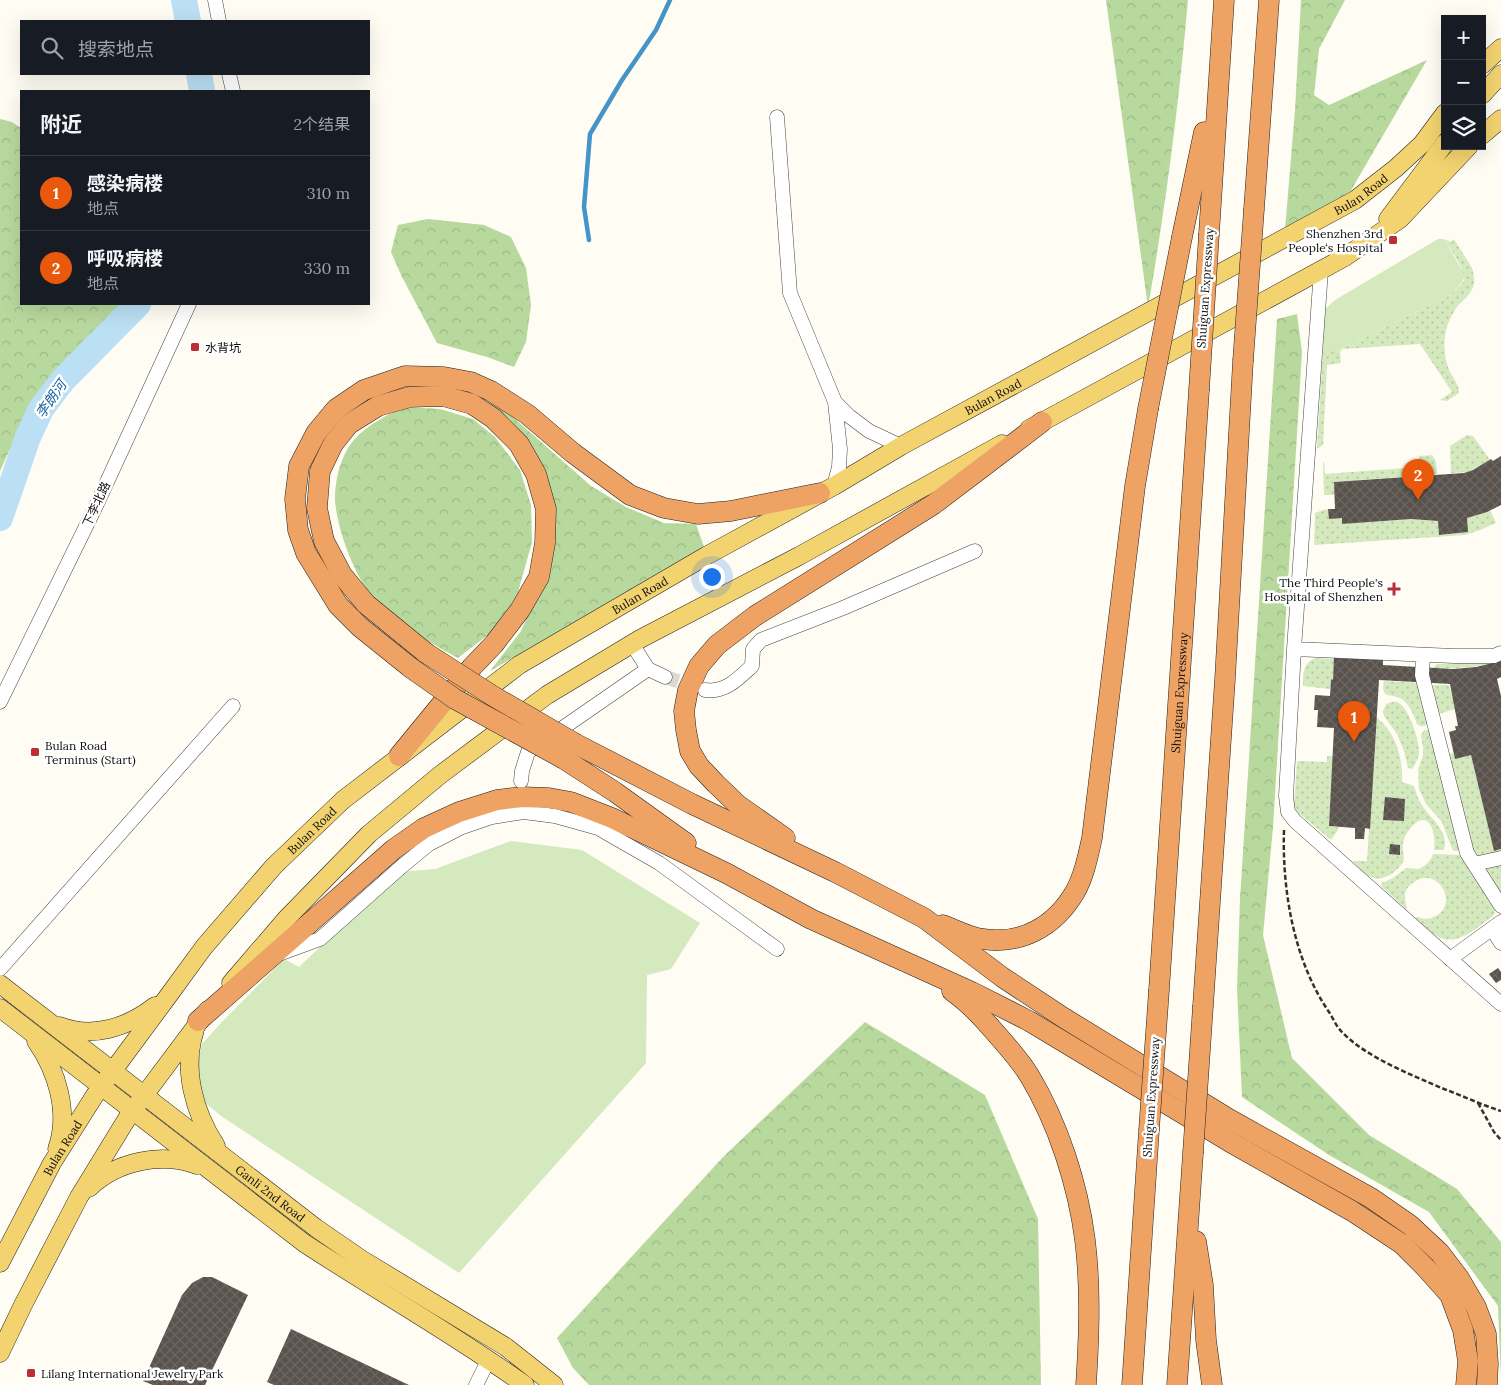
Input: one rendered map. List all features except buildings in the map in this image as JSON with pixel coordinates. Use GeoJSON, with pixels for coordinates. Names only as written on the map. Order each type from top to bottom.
{"type":"FeatureCollection","features":[{"type":"Feature","properties":{"kind":"highway","name":"Shuiguan Expressway"},"geometry":{"type":"LineString","coordinates":[[1132,1385],[1224,0]]}},
{"type":"Feature","properties":{"kind":"highway"},"geometry":{"type":"LineString","coordinates":[[1177,1385],[1225,669],[1243,361],[1269,0]]}},
{"type":"Feature","properties":{"kind":"highway"},"geometry":{"type":"LineString","coordinates":[[399,756],[472,667],[494,644],[520,610],[539,577],[545,543],[546,509],[536,474],[519,444],[493,418],[472,404],[443,396],[410,397],[378,406],[349,424],[333,444],[320,471],[317,508],[324,541],[342,575],[366,604],[426,653],[493,696],[576,744],[692,804],[834,872],[924,918],[982,939],[1003,940],[1026,936],[1043,928],[1060,912],[1075,892],[1085,868],[1092,838],[1135,486],[1148,409],[1182,237],[1201,153],[1222,31]]}},
{"type":"Feature","properties":{"kind":"highway"},"geometry":{"type":"LineString","coordinates":[[726,873],[615,792],[564,759],[455,698],[412,668],[360,627],[338,605],[322,582],[306,553],[298,530],[295,499],[299,466],[316,433],[336,409],[364,390],[405,376],[444,377],[471,382],[491,391],[527,414],[573,453],[630,495],[664,508],[698,514],[731,511],[827,489]]}},
{"type":"Feature","properties":{"kind":"highway"},"geometry":{"type":"LineString","coordinates":[[834,872],[738,805],[716,784],[690,751],[684,711],[688,690],[699,666],[717,645],[755,616],[934,504],[1042,422]]}},
{"type":"Feature","properties":{"kind":"highway"},"geometry":{"type":"LineString","coordinates":[[198,1021],[369,870],[394,849],[424,828],[459,812],[497,800],[522,797],[550,798],[571,802],[612,818],[726,873],[811,919],[972,992],[1029,1021],[1230,1142],[1352,1211],[1402,1244],[1450,1295],[1463,1330],[1468,1361],[1466,1385]]}},
{"type":"Feature","properties":{"kind":"highway"},"geometry":{"type":"LineString","coordinates":[[924,918],[1002,977],[1064,1018],[1229,1118],[1371,1198],[1410,1225],[1440,1253],[1460,1278],[1476,1307],[1486,1334],[1488,1364],[1486,1385]]}},
{"type":"Feature","properties":{"kind":"highway"},"geometry":{"type":"LineString","coordinates":[[913,965],[964,999],[1009,1048],[1029,1076],[1058,1136],[1072,1172],[1085,1240],[1090,1314],[1086,1385]]}},
{"type":"Feature","properties":{"kind":"highway"},"geometry":{"type":"LineString","coordinates":[[1190,1204],[1203,1285],[1206,1340],[1212,1385]]}},
{"type":"Feature","properties":{"kind":"main road"},"geometry":{"type":"LineString","coordinates":[[1486,61],[1501,48]]}},
{"type":"Feature","properties":{"kind":"main road"},"geometry":{"type":"LineString","coordinates":[[1486,91],[1501,74]]}},
{"type":"Feature","properties":{"kind":"main road","name":"Bulan Road"},"geometry":{"type":"LineString","coordinates":[[0,1263],[52,1163],[101,1086],[204,947],[274,866],[343,800],[519,665],[697,561],[901,446],[1355,200],[1396,168],[1422,144],[1441,118]]}},
{"type":"Feature","properties":{"kind":"main road"},"geometry":{"type":"LineString","coordinates":[[1486,132],[1501,119]]}},
{"type":"Feature","properties":{"kind":"main road"},"geometry":{"type":"LineString","coordinates":[[1372,239],[1441,148]]}},
{"type":"Feature","properties":{"kind":"main road"},"geometry":{"type":"LineString","coordinates":[[0,1353],[80,1197],[132,1110],[198,1021],[286,919],[369,834],[440,775],[547,695],[632,644],[799,556],[1345,257],[1400,219],[1466,150]]}},
{"type":"Feature","properties":{"kind":"main road","name":"Ganli 2nd Road"},"geometry":{"type":"LineString","coordinates":[[0,984],[324,1233],[361,1259],[506,1347],[554,1385]]}},
{"type":"Feature","properties":{"kind":"main road"},"geometry":{"type":"LineString","coordinates":[[51,1022],[73,1031],[89,1033],[106,1030],[145,1014],[166,999]]}},
{"type":"Feature","properties":{"kind":"main road","name":"Ganli 2nd Road"},"geometry":{"type":"LineString","coordinates":[[0,1008],[304,1243],[350,1274],[489,1359],[525,1385]]}},
{"type":"Feature","properties":{"kind":"main road"},"geometry":{"type":"LineString","coordinates":[[198,1021],[191,1043],[189,1066],[192,1091],[199,1115],[209,1136],[221,1154]]}},
{"type":"Feature","properties":{"kind":"main road"},"geometry":{"type":"LineString","coordinates":[[31,1032],[44,1052],[60,1097],[62,1117],[60,1140],[52,1163]]}},
{"type":"Feature","properties":{"kind":"main road"},"geometry":{"type":"LineString","coordinates":[[80,1197],[96,1181],[117,1169],[140,1161],[163,1158],[184,1160],[208,1169]]}},
{"type":"Feature","properties":{"kind":"street"},"geometry":{"type":"LineString","coordinates":[[215,0],[219,20]]}},
{"type":"Feature","properties":{"kind":"street"},"geometry":{"type":"LineString","coordinates":[[230,75],[233,90]]}},
{"type":"Feature","properties":{"kind":"street"},"geometry":{"type":"LineString","coordinates":[[777,117],[790,293],[835,402],[840,449],[839,467],[827,489]]}},
{"type":"Feature","properties":{"kind":"street"},"geometry":{"type":"LineString","coordinates":[[1321,270],[1294,649],[1286,796],[1288,812],[1295,821],[1501,1004]]}},
{"type":"Feature","properties":{"kind":"street","name":"下李北路"},"geometry":{"type":"LineString","coordinates":[[0,702],[95,508],[188,305]]}},
{"type":"Feature","properties":{"kind":"street"},"geometry":{"type":"LineString","coordinates":[[835,402],[849,416],[869,431],[901,446]]}},
{"type":"Feature","properties":{"kind":"street"},"geometry":{"type":"LineString","coordinates":[[705,690],[720,690],[735,681],[752,666],[753,649],[761,640],[843,608],[975,552]]}},
{"type":"Feature","properties":{"kind":"street"},"geometry":{"type":"LineString","coordinates":[[632,644],[648,669],[665,677]]}},
{"type":"Feature","properties":{"kind":"street"},"geometry":{"type":"LineString","coordinates":[[1294,649],[1423,655],[1494,656],[1501,654]]}},
{"type":"Feature","properties":{"kind":"street"},"geometry":{"type":"LineString","coordinates":[[1423,655],[1422,675],[1467,853],[1501,906]]}},
{"type":"Feature","properties":{"kind":"street"},"geometry":{"type":"LineString","coordinates":[[521,781],[528,752],[648,669]]}},
{"type":"Feature","properties":{"kind":"street"},"geometry":{"type":"LineString","coordinates":[[0,969],[233,706]]}},
{"type":"Feature","properties":{"kind":"street"},"geometry":{"type":"LineString","coordinates":[[272,957],[320,939],[429,844],[460,828],[492,817],[524,810],[598,828],[658,862],[777,949]]}},
{"type":"Feature","properties":{"kind":"street"},"geometry":{"type":"LineString","coordinates":[[1474,864],[1501,858]]}},
{"type":"Feature","properties":{"kind":"street"},"geometry":{"type":"LineString","coordinates":[[1450,958],[1496,925],[1501,943]]}},
{"type":"Feature","properties":{"kind":"street"},"geometry":{"type":"LineString","coordinates":[[476,1385],[489,1359]]}},
{"type":"Feature","properties":{"kind":"path"},"geometry":{"type":"LineString","coordinates":[[1284,826],[1285,877],[1292,924],[1320,1000],[1341,1031],[1370,1054],[1420,1079],[1501,1111]]}},
{"type":"Feature","properties":{"kind":"path"},"geometry":{"type":"LineString","coordinates":[[1477,1102],[1494,1132],[1501,1140]]}},
{"type":"Feature","properties":{"kind":"green space"},"geometry":{"type":"Polygon","coordinates":[[[1106,0],[1188,0],[1171,154],[1148,307],[1106,0]]]}},
{"type":"Feature","properties":{"kind":"green space"},"geometry":{"type":"Polygon","coordinates":[[[1301,0],[1345,0],[1319,49],[1314,95],[1329,105],[1427,60],[1350,192],[1285,229],[1295,110],[1301,0]]]}},
{"type":"Feature","properties":{"kind":"green space"},"geometry":{"type":"Polygon","coordinates":[[[0,119],[12,122],[20,127],[20,305],[120,305],[34,397],[0,471],[0,119]]]}},
{"type":"Feature","properties":{"kind":"green space"},"geometry":{"type":"Polygon","coordinates":[[[428,219],[484,225],[511,237],[526,268],[531,305],[526,342],[514,367],[487,357],[437,343],[391,252],[398,225],[428,219]]]}},
{"type":"Feature","properties":{"kind":"green space"},"geometry":{"type":"Polygon","coordinates":[[[1438,239],[1444,239],[1465,275],[1463,281],[1450,295],[1337,351],[1323,351],[1324,310],[1335,300],[1438,239]]]}},
{"type":"Feature","properties":{"kind":"green space"},"geometry":{"type":"Polygon","coordinates":[[[1444,239],[1451,242],[1454,239],[1472,268],[1474,277],[1472,290],[1456,308],[1445,335],[1446,362],[1459,393],[1447,401],[1440,400],[1452,392],[1420,344],[1342,349],[1340,352],[1341,363],[1327,365],[1323,445],[1317,448],[1323,351],[1337,351],[1450,295],[1464,281],[1464,277],[1457,260],[1444,239]]]}},
{"type":"Feature","properties":{"kind":"green space"},"geometry":{"type":"Polygon","coordinates":[[[1297,314],[1302,352],[1273,827],[1263,935],[1292,1058],[1369,1135],[1457,1189],[1501,1242],[1501,1379],[1498,1306],[1429,1212],[1329,1155],[1242,1097],[1237,988],[1240,899],[1277,319],[1297,314]]]}},
{"type":"Feature","properties":{"kind":"green space"},"geometry":{"type":"Polygon","coordinates":[[[490,403],[506,411],[591,486],[626,507],[664,523],[696,524],[704,547],[490,671],[521,631],[540,588],[551,548],[513,424],[490,403]]]}},
{"type":"Feature","properties":{"kind":"green space"},"geometry":{"type":"Polygon","coordinates":[[[404,407],[440,409],[473,419],[495,437],[520,470],[531,505],[532,542],[518,592],[498,627],[458,658],[411,630],[389,613],[370,593],[351,561],[338,520],[335,497],[336,483],[345,453],[358,435],[383,417],[404,407]]]}},
{"type":"Feature","properties":{"kind":"green space"},"geometry":{"type":"Polygon","coordinates":[[[1467,435],[1473,436],[1490,460],[1468,472],[1451,473],[1450,446],[1467,435]]]}},
{"type":"Feature","properties":{"kind":"green space"},"geometry":{"type":"Polygon","coordinates":[[[1432,455],[1436,461],[1437,474],[1334,482],[1335,495],[1324,495],[1324,462],[1325,474],[1419,467],[1419,456],[1432,455]]]}},
{"type":"Feature","properties":{"kind":"green space"},"geometry":{"type":"Polygon","coordinates":[[[1328,509],[1342,518],[1343,524],[1411,519],[1438,521],[1440,535],[1467,532],[1467,518],[1490,510],[1496,523],[1465,535],[1314,545],[1315,513],[1328,509]]]}},
{"type":"Feature","properties":{"kind":"green space"},"geometry":{"type":"Polygon","coordinates":[[[1316,658],[1334,659],[1333,680],[1331,680],[1330,689],[1303,686],[1306,665],[1316,658]]]}},
{"type":"Feature","properties":{"kind":"green space"},"geometry":{"type":"Polygon","coordinates":[[[1500,662],[1467,667],[1433,668],[1437,664],[1500,662]]]}},
{"type":"Feature","properties":{"kind":"green space"},"geometry":{"type":"Polygon","coordinates":[[[1384,681],[1419,683],[1428,724],[1420,726],[1417,724],[1412,711],[1403,700],[1386,694],[1383,688],[1384,681]]]}},
{"type":"Feature","properties":{"kind":"green space"},"geometry":{"type":"Polygon","coordinates":[[[1433,685],[1449,685],[1456,709],[1438,714],[1433,685]]]}},
{"type":"Feature","properties":{"kind":"green space"},"geometry":{"type":"Polygon","coordinates":[[[1397,702],[1403,706],[1415,732],[1419,753],[1412,769],[1408,768],[1397,734],[1384,716],[1383,711],[1386,704],[1397,702]]]}},
{"type":"Feature","properties":{"kind":"green space"},"geometry":{"type":"Polygon","coordinates":[[[1376,717],[1389,730],[1397,746],[1402,782],[1414,786],[1425,810],[1442,831],[1445,843],[1444,850],[1434,850],[1434,836],[1430,824],[1422,820],[1416,823],[1408,831],[1404,839],[1404,859],[1401,865],[1394,872],[1378,879],[1368,876],[1353,861],[1367,861],[1376,717]]]}},
{"type":"Feature","properties":{"kind":"green space"},"geometry":{"type":"Polygon","coordinates":[[[1424,730],[1429,730],[1460,851],[1452,849],[1442,822],[1426,804],[1419,789],[1418,770],[1423,755],[1421,735],[1424,730]]]}},
{"type":"Feature","properties":{"kind":"green space"},"geometry":{"type":"Polygon","coordinates":[[[1454,753],[1471,755],[1494,851],[1501,849],[1501,853],[1482,856],[1472,851],[1447,755],[1454,753]]]}},
{"type":"Feature","properties":{"kind":"green space"},"geometry":{"type":"Polygon","coordinates":[[[1327,756],[1333,756],[1329,826],[1338,827],[1331,840],[1300,814],[1294,805],[1297,762],[1327,762],[1327,756]]]}},
{"type":"Feature","properties":{"kind":"green space"},"geometry":{"type":"Polygon","coordinates":[[[511,841],[582,850],[700,923],[671,969],[647,975],[646,1063],[459,1273],[221,1116],[202,1100],[194,1078],[202,1044],[284,959],[299,967],[399,872],[435,869],[511,841]]]}},
{"type":"Feature","properties":{"kind":"green space"},"geometry":{"type":"Polygon","coordinates":[[[1433,854],[1462,855],[1494,907],[1495,912],[1493,916],[1459,938],[1444,939],[1437,936],[1416,918],[1428,919],[1434,917],[1444,907],[1445,893],[1442,886],[1436,881],[1422,878],[1409,886],[1405,894],[1407,910],[1381,886],[1382,883],[1393,878],[1406,868],[1419,869],[1426,865],[1433,854]]]}},
{"type":"Feature","properties":{"kind":"green space"},"geometry":{"type":"Polygon","coordinates":[[[1501,864],[1501,897],[1486,873],[1488,867],[1501,864]]]}},
{"type":"Feature","properties":{"kind":"green space"},"geometry":{"type":"Polygon","coordinates":[[[865,1022],[985,1095],[1038,1219],[1041,1385],[589,1385],[573,1368],[557,1338],[724,1156],[865,1022]]]}},
{"type":"Feature","properties":{"kind":"waterway","name":"李朗河"},"geometry":{"type":"LineString","coordinates":[[184,0],[188,20]]}},
{"type":"Feature","properties":{"kind":"waterway"},"geometry":{"type":"LineString","coordinates":[[589,240],[584,207],[590,134],[622,80],[656,30],[670,0]]}},
{"type":"Feature","properties":{"kind":"waterway","name":"李朗河"},"geometry":{"type":"LineString","coordinates":[[199,75],[202,90]]}},
{"type":"Feature","properties":{"kind":"waterway","name":"李朗河"},"geometry":{"type":"LineString","coordinates":[[0,518],[28,437],[41,409],[63,380],[137,305]]}},
{"type":"Feature","properties":{"kind":"tunnel"},"geometry":{"type":"LineString","coordinates":[[665,677],[698,688]]}},
{"type":"Feature","properties":{"kind":"place","name":"Shenzhen 3rd People‘s Hospital"},"geometry":{"type":"Point","coordinates":[1393,240]}},
{"type":"Feature","properties":{"kind":"place","name":"水背坑"},"geometry":{"type":"Point","coordinates":[195,347]}},
{"type":"Feature","properties":{"kind":"place","name":"呼吸病楼"},"geometry":{"type":"Point","coordinates":[1418,500]}},
{"type":"Feature","properties":{"kind":"place","name":"The Third People's Hospital of Shenzhen"},"geometry":{"type":"Point","coordinates":[1394,589]}},
{"type":"Feature","properties":{"kind":"place","name":"感染病楼"},"geometry":{"type":"Point","coordinates":[1354,742]}},
{"type":"Feature","properties":{"kind":"place","name":"Bulan Road Terminus (Start)"},"geometry":{"type":"Point","coordinates":[35,752]}},
{"type":"Feature","properties":{"kind":"place","name":"Lilang International Jewelry Park"},"geometry":{"type":"Point","coordinates":[31,1373]}}]}
